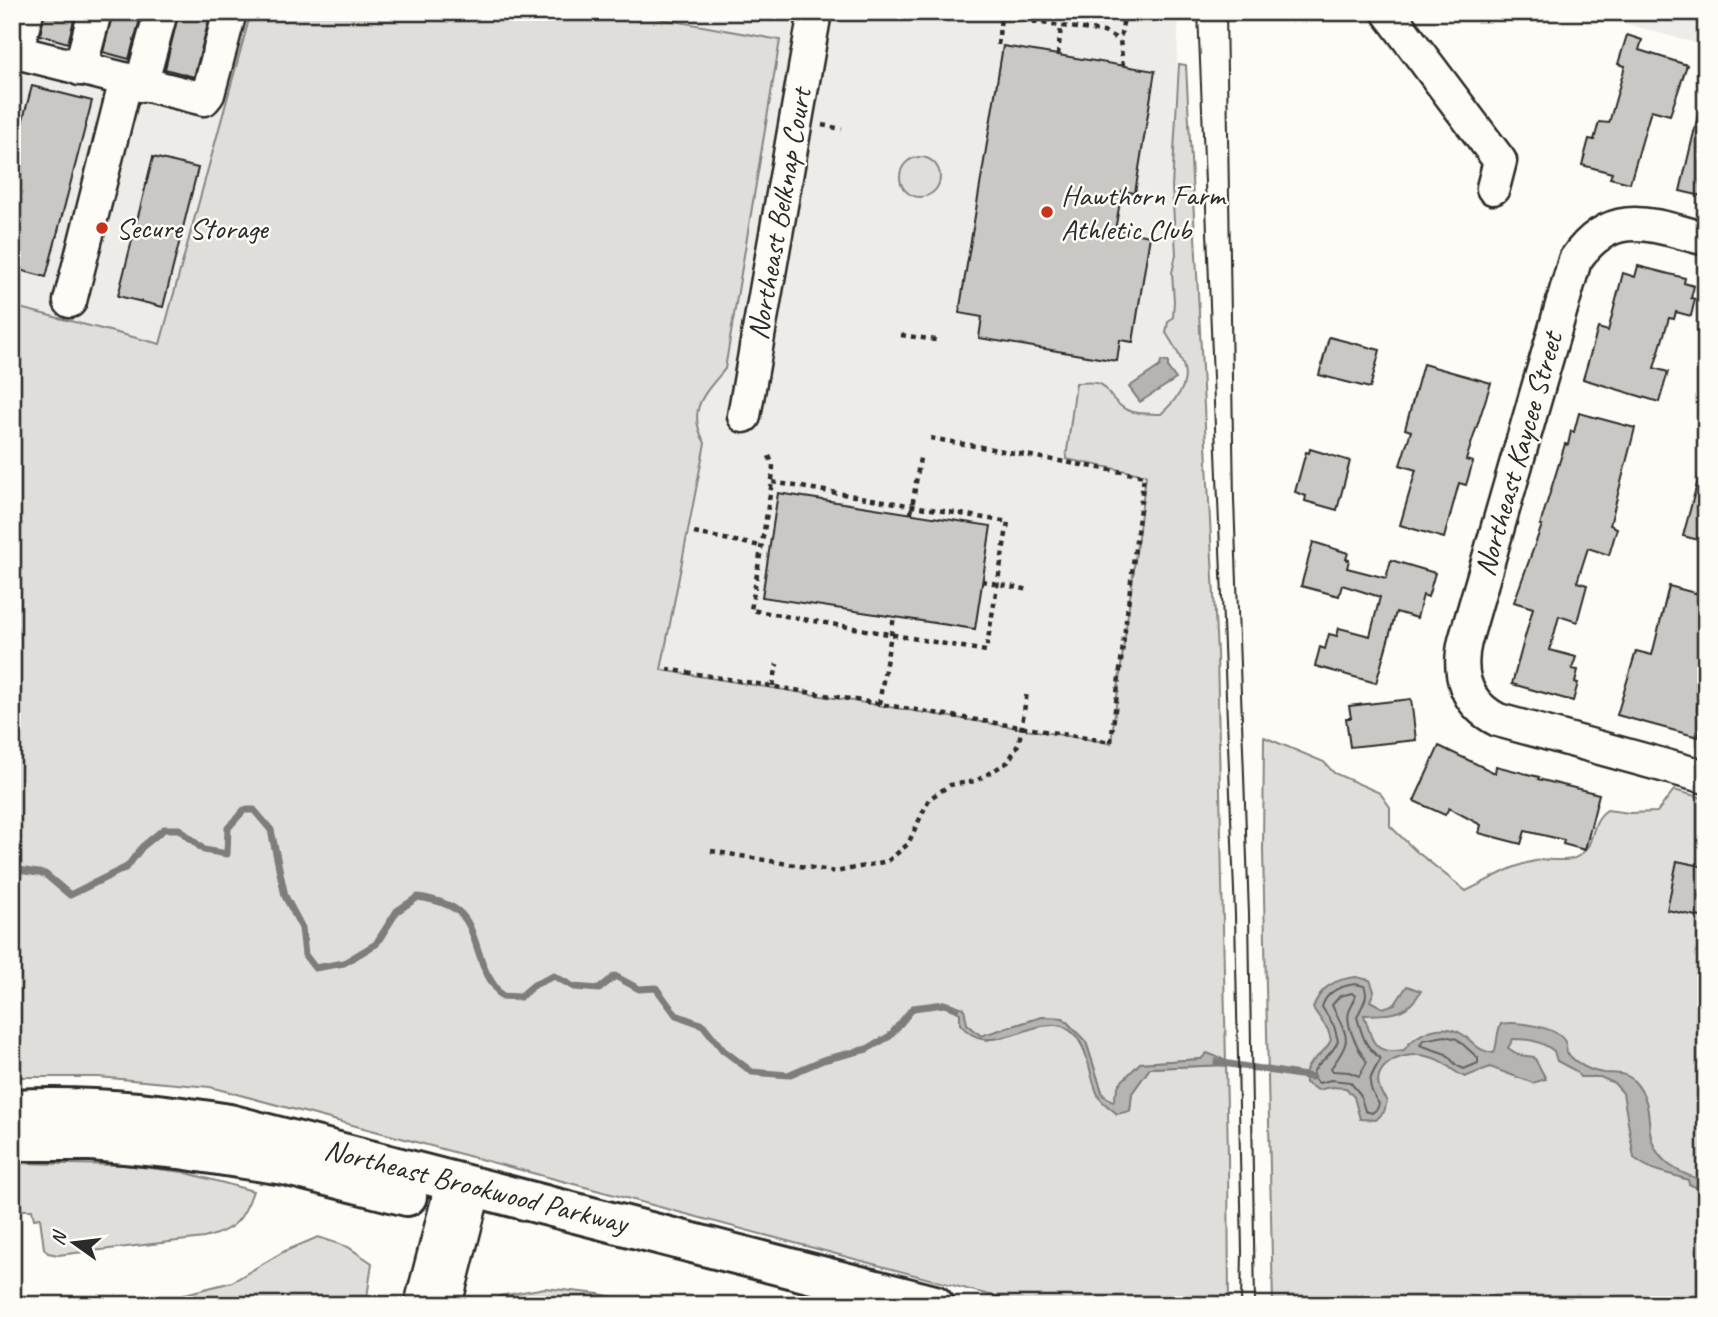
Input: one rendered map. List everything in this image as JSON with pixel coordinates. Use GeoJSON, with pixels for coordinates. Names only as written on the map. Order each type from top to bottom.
{"type":"FeatureCollection","features":[{"type":"Feature","properties":{"kind":"main road","name":"Northeast Brookwood Parkway"},"geometry":{"type":"LineString","coordinates":[[12,1109],[79,1108],[216,1122],[326,1147],[461,1197],[830,1305]]}},
{"type":"Feature","properties":{"kind":"main road","name":"Northeast Brookwood Parkway"},"geometry":{"type":"LineString","coordinates":[[12,1141],[135,1144],[255,1160],[461,1197],[934,1305]]}},
{"type":"Feature","properties":{"kind":"street"},"geometry":{"type":"LineString","coordinates":[[27,12],[14,52],[204,99],[208,94],[230,12]]}},
{"type":"Feature","properties":{"kind":"street"},"geometry":{"type":"LineString","coordinates":[[80,69],[95,12]]}},
{"type":"Feature","properties":{"kind":"street"},"geometry":{"type":"LineString","coordinates":[[70,300],[133,83],[161,12]]}},
{"type":"Feature","properties":{"kind":"street","name":"Northeast Belknap Court"},"geometry":{"type":"LineString","coordinates":[[744,416],[814,12]]}},
{"type":"Feature","properties":{"kind":"street"},"geometry":{"type":"LineString","coordinates":[[1388,12],[1500,161],[1493,188]]}},
{"type":"Feature","properties":{"kind":"street","name":"Northeast Kaycee Street"},"geometry":{"type":"LineString","coordinates":[[1706,239],[1640,223],[1624,224],[1602,231],[1582,249],[1569,273],[1465,641],[1461,668],[1465,688],[1485,714],[1498,720],[1706,777]]}},
{"type":"Feature","properties":{"kind":"street"},"geometry":{"type":"LineString","coordinates":[[421,1305],[461,1197]]}},
{"type":"Feature","properties":{"kind":"street"},"geometry":{"type":"LineString","coordinates":[[445,1305],[461,1197]]}},
{"type":"Feature","properties":{"kind":"path"},"geometry":{"type":"LineString","coordinates":[[1123,66],[1120,40],[1125,12]]}},
{"type":"Feature","properties":{"kind":"path"},"geometry":{"type":"LineString","coordinates":[[998,45],[1000,15],[1104,32],[1120,40]]}},
{"type":"Feature","properties":{"kind":"path"},"geometry":{"type":"LineString","coordinates":[[1058,55],[1061,26]]}},
{"type":"Feature","properties":{"kind":"path"},"geometry":{"type":"LineString","coordinates":[[821,125],[842,129]]}},
{"type":"Feature","properties":{"kind":"path"},"geometry":{"type":"LineString","coordinates":[[901,335],[936,340]]}},
{"type":"Feature","properties":{"kind":"path"},"geometry":{"type":"LineString","coordinates":[[667,668],[1111,742],[1144,476],[930,438]]}},
{"type":"Feature","properties":{"kind":"path"},"geometry":{"type":"LineString","coordinates":[[769,456],[773,465],[772,482],[751,610],[986,651],[1008,522],[772,482]]}},
{"type":"Feature","properties":{"kind":"path"},"geometry":{"type":"LineString","coordinates":[[911,513],[920,458]]}},
{"type":"Feature","properties":{"kind":"path"},"geometry":{"type":"LineString","coordinates":[[694,533],[761,546]]}},
{"type":"Feature","properties":{"kind":"path"},"geometry":{"type":"LineString","coordinates":[[982,581],[1030,590]]}},
{"type":"Feature","properties":{"kind":"path"},"geometry":{"type":"LineString","coordinates":[[879,704],[894,617]]}},
{"type":"Feature","properties":{"kind":"path"},"geometry":{"type":"LineString","coordinates":[[773,686],[777,664]]}},
{"type":"Feature","properties":{"kind":"path"},"geometry":{"type":"LineString","coordinates":[[710,851],[836,872],[888,861],[908,844],[929,799],[950,785],[976,781],[1009,762],[1019,743],[1027,692]]}},
{"type":"Feature","properties":{"kind":"shaded area","name":"Secure Storage"},"geometry":{"type":"Polygon","coordinates":[[[12,12],[251,12],[159,344],[12,306],[12,12]]]}},
{"type":"Feature","properties":{"kind":"shaded area"},"geometry":{"type":"Polygon","coordinates":[[[251,12],[624,12],[780,40],[725,369],[704,395],[697,412],[697,421],[705,443],[661,670],[1111,743],[1146,475],[1066,459],[1076,383],[1096,383],[1105,387],[1115,401],[1130,411],[1161,414],[1184,384],[1185,375],[1180,356],[1166,333],[1168,322],[1173,317],[1174,301],[1172,273],[1176,254],[1172,187],[1179,64],[1186,65],[1217,653],[1228,1154],[1229,1305],[1027,1305],[210,1087],[98,1077],[12,1077],[12,306],[160,344],[251,12]],[[960,1013],[960,1024],[987,1040],[1036,1027],[1055,1025],[1071,1030],[1083,1047],[1099,1098],[1130,1111],[1132,1093],[1150,1068],[1226,1065],[1201,1059],[1140,1063],[1114,1102],[1103,1095],[1086,1042],[1063,1018],[1042,1017],[981,1036],[967,1024],[960,1013]]]}},
{"type":"Feature","properties":{"kind":"shaded area"},"geometry":{"type":"Polygon","coordinates":[[[624,12],[1179,12],[1172,187],[1176,254],[1172,273],[1172,342],[1179,351],[1185,380],[1177,399],[1161,414],[1132,412],[1121,406],[1103,383],[1077,383],[1066,459],[1146,475],[1111,743],[661,670],[705,443],[698,431],[697,414],[706,390],[725,369],[779,40],[624,12]]]}},
{"type":"Feature","properties":{"kind":"shaded area"},"geometry":{"type":"Polygon","coordinates":[[[1585,12],[1706,12],[1706,46],[1620,22],[1585,12]]]}},
{"type":"Feature","properties":{"kind":"shaded area"},"geometry":{"type":"Polygon","coordinates":[[[920,157],[934,163],[940,177],[934,191],[920,197],[906,191],[900,177],[906,163],[920,157]]]}},
{"type":"Feature","properties":{"kind":"shaded area"},"geometry":{"type":"Polygon","coordinates":[[[1264,737],[1324,762],[1334,773],[1380,793],[1390,807],[1390,826],[1466,891],[1523,864],[1543,860],[1567,860],[1580,855],[1589,845],[1597,821],[1607,810],[1657,812],[1674,790],[1706,799],[1706,1305],[1273,1305],[1263,850],[1264,737]]]}},
{"type":"Feature","properties":{"kind":"shaded area"},"geometry":{"type":"Polygon","coordinates":[[[12,1163],[124,1165],[183,1172],[253,1191],[241,1217],[215,1235],[58,1255],[48,1253],[44,1248],[40,1218],[34,1219],[32,1210],[12,1210],[12,1163]]]}},
{"type":"Feature","properties":{"kind":"shaded area"},"geometry":{"type":"Polygon","coordinates":[[[318,1237],[348,1247],[372,1263],[366,1305],[163,1305],[185,1294],[232,1282],[283,1252],[318,1237]]]}},
{"type":"Feature","properties":{"kind":"shaded area"},"geometry":{"type":"Polygon","coordinates":[[[545,1288],[599,1294],[647,1305],[489,1305],[500,1296],[545,1288]]]}},
{"type":"Feature","properties":{"kind":"water"},"geometry":{"type":"Polygon","coordinates":[[[1161,361],[1168,362],[1168,368],[1176,379],[1140,402],[1129,387],[1160,366],[1161,361]]]}},
{"type":"Feature","properties":{"kind":"water"},"geometry":{"type":"Polygon","coordinates":[[[1356,977],[1370,980],[1374,991],[1370,1001],[1383,1008],[1395,1004],[1407,986],[1421,991],[1403,1010],[1389,1014],[1364,1015],[1372,1038],[1379,1048],[1404,1050],[1422,1034],[1446,1029],[1462,1034],[1480,1048],[1494,1053],[1501,1024],[1526,1024],[1545,1028],[1561,1037],[1566,1043],[1567,1053],[1584,1066],[1599,1072],[1631,1078],[1645,1099],[1652,1142],[1662,1159],[1686,1175],[1706,1181],[1706,1189],[1689,1184],[1688,1180],[1654,1170],[1634,1158],[1623,1093],[1614,1083],[1600,1077],[1580,1077],[1576,1071],[1557,1061],[1554,1051],[1530,1040],[1513,1039],[1508,1048],[1519,1055],[1534,1057],[1546,1079],[1533,1083],[1490,1067],[1465,1077],[1432,1057],[1404,1056],[1386,1065],[1378,1080],[1380,1090],[1387,1101],[1384,1112],[1376,1120],[1360,1119],[1354,1097],[1346,1088],[1318,1090],[1305,1083],[1310,1064],[1331,1040],[1328,1030],[1313,1008],[1316,1001],[1329,985],[1356,977]]]}},
{"type":"Feature","properties":{"kind":"water"},"geometry":{"type":"Polygon","coordinates":[[[945,1002],[964,1008],[967,1024],[981,1036],[1042,1017],[1063,1018],[1086,1042],[1103,1095],[1113,1102],[1119,1084],[1140,1063],[1201,1059],[1207,1053],[1225,1060],[1226,1065],[1150,1068],[1132,1093],[1130,1111],[1117,1114],[1101,1100],[1081,1042],[1066,1028],[1041,1026],[999,1038],[985,1039],[972,1035],[960,1024],[960,1013],[945,1002]]]}},
{"type":"Feature","properties":{"kind":"building"},"geometry":{"type":"Polygon","coordinates":[[[45,12],[76,12],[68,43],[40,35],[45,12]]]}},
{"type":"Feature","properties":{"kind":"building"},"geometry":{"type":"Polygon","coordinates":[[[113,12],[142,12],[129,59],[103,52],[113,12]]]}},
{"type":"Feature","properties":{"kind":"building"},"geometry":{"type":"Polygon","coordinates":[[[179,12],[211,12],[194,77],[165,69],[179,12]]]}},
{"type":"Feature","properties":{"kind":"building"},"geometry":{"type":"Polygon","coordinates":[[[1627,35],[1642,40],[1639,50],[1687,65],[1670,115],[1651,110],[1630,183],[1610,178],[1612,173],[1582,165],[1589,139],[1594,140],[1599,122],[1609,123],[1625,66],[1618,64],[1627,35]]]}},
{"type":"Feature","properties":{"kind":"building","name":"Hawthorn Farm Athletic Club"},"geometry":{"type":"Polygon","coordinates":[[[1003,46],[1155,71],[1135,193],[1122,191],[1115,230],[1150,236],[1133,342],[1120,340],[1117,361],[979,338],[982,317],[959,313],[1003,46]]]}},
{"type":"Feature","properties":{"kind":"building"},"geometry":{"type":"Polygon","coordinates":[[[32,86],[92,101],[46,277],[12,268],[12,160],[32,86]]]}},
{"type":"Feature","properties":{"kind":"building"},"geometry":{"type":"Polygon","coordinates":[[[1699,111],[1706,112],[1706,197],[1680,191],[1699,111]]]}},
{"type":"Feature","properties":{"kind":"building"},"geometry":{"type":"Polygon","coordinates":[[[153,157],[198,168],[163,307],[118,296],[153,157]]]}},
{"type":"Feature","properties":{"kind":"building"},"geometry":{"type":"Polygon","coordinates":[[[1638,266],[1685,278],[1684,283],[1694,286],[1691,298],[1695,299],[1691,316],[1676,312],[1674,319],[1669,318],[1654,368],[1668,372],[1659,402],[1583,379],[1598,328],[1608,331],[1623,273],[1635,277],[1638,266]]]}},
{"type":"Feature","properties":{"kind":"building"},"geometry":{"type":"Polygon","coordinates":[[[1329,337],[1380,350],[1370,388],[1319,375],[1329,337]]]}},
{"type":"Feature","properties":{"kind":"building"},"geometry":{"type":"Polygon","coordinates":[[[1423,364],[1491,383],[1466,460],[1473,462],[1466,485],[1459,483],[1444,538],[1400,525],[1416,470],[1400,465],[1411,431],[1405,429],[1423,364]]]}},
{"type":"Feature","properties":{"kind":"building"},"geometry":{"type":"Polygon","coordinates":[[[1579,413],[1635,428],[1610,525],[1617,528],[1609,555],[1588,548],[1577,582],[1587,585],[1577,622],[1559,616],[1550,650],[1576,657],[1572,669],[1578,670],[1575,682],[1578,683],[1573,701],[1512,684],[1533,608],[1514,602],[1542,525],[1565,444],[1568,445],[1571,431],[1574,432],[1579,413]]]}},
{"type":"Feature","properties":{"kind":"building"},"geometry":{"type":"Polygon","coordinates":[[[1310,449],[1350,461],[1337,510],[1305,501],[1306,496],[1295,492],[1306,452],[1309,453],[1310,449]]]}},
{"type":"Feature","properties":{"kind":"building"},"geometry":{"type":"Polygon","coordinates":[[[1700,473],[1706,474],[1706,542],[1683,536],[1700,473]]]}},
{"type":"Feature","properties":{"kind":"building"},"geometry":{"type":"Polygon","coordinates":[[[778,493],[991,526],[975,629],[762,597],[778,493]]]}},
{"type":"Feature","properties":{"kind":"building"},"geometry":{"type":"Polygon","coordinates":[[[1313,542],[1348,553],[1347,568],[1386,578],[1391,560],[1435,573],[1428,597],[1423,595],[1417,618],[1396,612],[1376,683],[1315,666],[1320,647],[1325,649],[1329,634],[1337,636],[1339,628],[1370,636],[1380,597],[1342,585],[1339,596],[1301,586],[1313,542]]]}},
{"type":"Feature","properties":{"kind":"building"},"geometry":{"type":"Polygon","coordinates":[[[1669,586],[1706,596],[1706,631],[1697,667],[1706,669],[1697,710],[1704,712],[1698,737],[1617,715],[1636,651],[1652,655],[1669,586]]]}},
{"type":"Feature","properties":{"kind":"building"},"geometry":{"type":"Polygon","coordinates":[[[1411,699],[1416,740],[1350,747],[1346,718],[1351,718],[1349,706],[1411,699]]]}},
{"type":"Feature","properties":{"kind":"building"},"geometry":{"type":"Polygon","coordinates":[[[1439,746],[1495,773],[1496,766],[1599,794],[1585,850],[1563,844],[1564,840],[1525,831],[1521,844],[1479,833],[1481,825],[1449,808],[1445,815],[1414,801],[1439,746]]]}},
{"type":"Feature","properties":{"kind":"building"},"geometry":{"type":"Polygon","coordinates":[[[1677,861],[1706,867],[1706,918],[1667,910],[1677,861]]]}},
{"type":"Feature","properties":{"kind":"waterway"},"geometry":{"type":"LineString","coordinates":[[12,869],[45,874],[70,895],[127,867],[142,847],[164,829],[179,829],[204,850],[227,854],[228,828],[244,810],[254,810],[271,830],[285,896],[302,928],[305,955],[315,968],[344,963],[376,944],[397,911],[418,897],[437,901],[450,906],[467,921],[486,972],[501,996],[520,997],[534,985],[554,976],[574,987],[599,989],[615,976],[639,989],[656,988],[676,1015],[703,1025],[723,1050],[752,1072],[788,1075],[823,1060],[867,1049],[890,1036],[913,1008],[944,1004],[956,1008]]}},
{"type":"Feature","properties":{"kind":"waterway"},"geometry":{"type":"LineString","coordinates":[[1217,1062],[1312,1077]]}},
{"type":"Feature","properties":{"kind":"tram line"},"geometry":{"type":"LineString","coordinates":[[1198,12],[1235,915],[1241,1305]]}},
{"type":"Feature","properties":{"kind":"tram line"},"geometry":{"type":"LineString","coordinates":[[1226,12],[1234,500],[1249,914],[1255,1305]]}},
{"type":"Feature","properties":{"kind":"place","name":"Hawthorn Farm Athletic Club"},"geometry":{"type":"Point","coordinates":[1047,212]}},
{"type":"Feature","properties":{"kind":"place","name":"Secure Storage"},"geometry":{"type":"Point","coordinates":[102,228]}}]}
